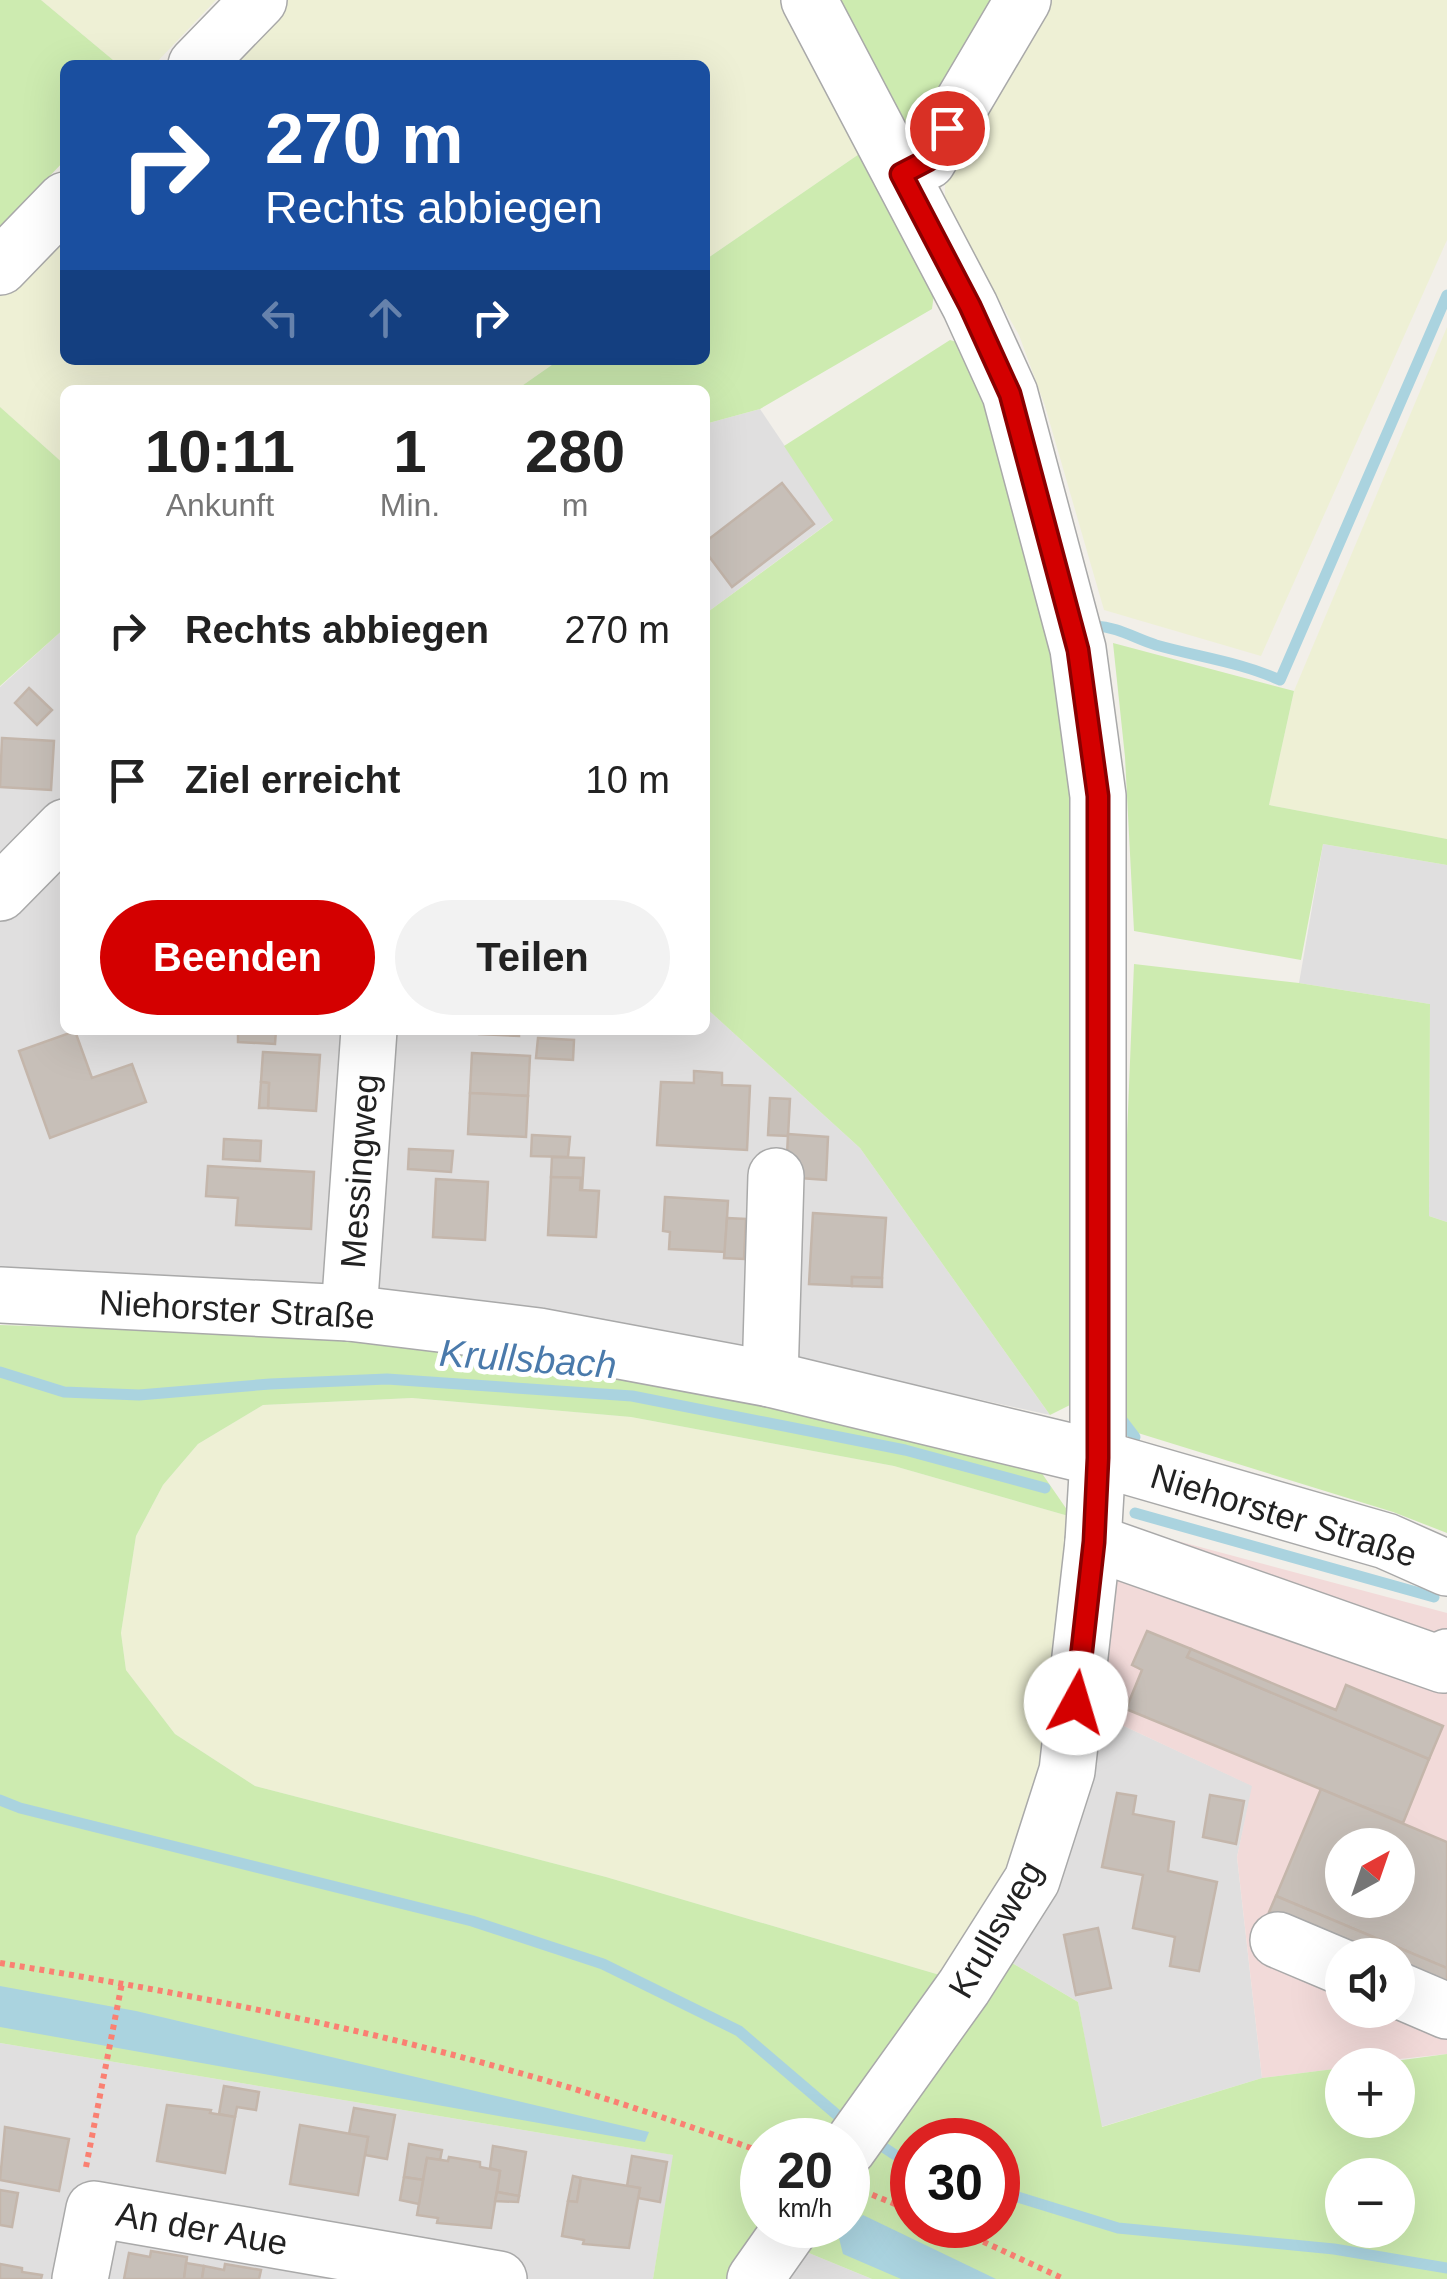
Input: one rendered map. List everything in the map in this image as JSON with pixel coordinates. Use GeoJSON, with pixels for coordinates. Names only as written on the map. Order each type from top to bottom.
{"type":"FeatureCollection","features":[{"type":"Feature","properties":{"kind":"street"},"geometry":{"type":"LineString","coordinates":[[201,60],[259,0]]}},
{"type":"Feature","properties":{"kind":"street","name":"Krullsweg"},"geometry":{"type":"LineString","coordinates":[[809,0],[970,306],[1010,394],[1078,650],[1098,796],[1098,1458],[1094,1542],[1067,1771],[1032,1880],[870,2126]]}},
{"type":"Feature","properties":{"kind":"street"},"geometry":{"type":"LineString","coordinates":[[901,174],[928,160],[1023,0]]}},
{"type":"Feature","properties":{"kind":"street"},"geometry":{"type":"LineString","coordinates":[[0,267],[60,205]]}},
{"type":"Feature","properties":{"kind":"street"},"geometry":{"type":"LineString","coordinates":[[0,893],[60,832]]}},
{"type":"Feature","properties":{"kind":"street","name":"Messingweg"},"geometry":{"type":"LineString","coordinates":[[349,1313],[368,1035]]}},
{"type":"Feature","properties":{"kind":"street"},"geometry":{"type":"LineString","coordinates":[[770,1379],[776,1176]]}},
{"type":"Feature","properties":{"kind":"street","name":"Niehorster Straße"},"geometry":{"type":"LineString","coordinates":[[0,1295],[349,1313],[539,1336],[770,1379],[1098,1458],[1386,1542],[1447,1568]]}},
{"type":"Feature","properties":{"kind":"street"},"geometry":{"type":"LineString","coordinates":[[1094,1542],[1446,1665]]}},
{"type":"Feature","properties":{"kind":"street"},"geometry":{"type":"LineString","coordinates":[[1278,1940],[1325,1960]]}},
{"type":"Feature","properties":{"kind":"street"},"geometry":{"type":"LineString","coordinates":[[1415,1997],[1447,2011]]}},
{"type":"Feature","properties":{"kind":"street","name":"An der Aue"},"geometry":{"type":"LineString","coordinates":[[80,2279],[94,2209],[499,2279]]}},
{"type":"Feature","properties":{"kind":"street"},"geometry":{"type":"LineString","coordinates":[[755,2279],[777,2248]]}},
{"type":"Feature","properties":{"kind":"path"},"geometry":{"type":"LineString","coordinates":[[0,1963],[122,1983],[514,2071],[740,2145]]}},
{"type":"Feature","properties":{"kind":"path"},"geometry":{"type":"LineString","coordinates":[[94,2209],[82,2190],[122,1983]]}},
{"type":"Feature","properties":{"kind":"path"},"geometry":{"type":"LineString","coordinates":[[870,2163],[890,2186]]}},
{"type":"Feature","properties":{"kind":"path"},"geometry":{"type":"LineString","coordinates":[[997,2248],[1064,2279]]}},
{"type":"Feature","properties":{"kind":"shaded area"},"geometry":{"type":"Polygon","coordinates":[[[760,409],[834,519],[710,610],[710,423],[760,409]]]}},
{"type":"Feature","properties":{"kind":"shaded area"},"geometry":{"type":"Polygon","coordinates":[[[60,633],[60,1035],[710,1035],[710,1012],[860,1148],[1050,1415],[761,1351],[0,1269],[0,687],[60,633]]]}},
{"type":"Feature","properties":{"kind":"shaded area"},"geometry":{"type":"Polygon","coordinates":[[[1323,844],[1447,865],[1447,1222],[1429,1216],[1430,1004],[1299,983],[1323,844]]]}},
{"type":"Feature","properties":{"kind":"shaded area"},"geometry":{"type":"Polygon","coordinates":[[[1114,1524],[1447,1613],[1447,2054],[1415,2057],[1415,2048],[1325,2048],[1325,2070],[1262,2078],[1237,1857],[1252,1786],[1096,1713],[1114,1524]]]}},
{"type":"Feature","properties":{"kind":"shaded area"},"geometry":{"type":"Polygon","coordinates":[[[1096,1713],[1253,1786],[1237,1857],[1262,2078],[1101,2127],[1078,2002],[1007,1960],[1096,1713]]]}},
{"type":"Feature","properties":{"kind":"shaded area"},"geometry":{"type":"Polygon","coordinates":[[[0,2043],[674,2155],[653,2279],[0,2279],[0,2043]]]}},
{"type":"Feature","properties":{"kind":"shaded area"},"geometry":{"type":"Polygon","coordinates":[[[804,2251],[872,2279],[783,2279],[804,2251]]]}},
{"type":"Feature","properties":{"kind":"green space"},"geometry":{"type":"Polygon","coordinates":[[[0,0],[41,0],[113,60],[60,60],[60,165],[0,228],[0,0]]]}},
{"type":"Feature","properties":{"kind":"green space"},"geometry":{"type":"Polygon","coordinates":[[[41,0],[216,0],[159,60],[113,60],[41,0]]]}},
{"type":"Feature","properties":{"kind":"green space"},"geometry":{"type":"Polygon","coordinates":[[[276,0],[790,0],[865,150],[710,257],[710,60],[219,60],[276,0]]]}},
{"type":"Feature","properties":{"kind":"green space"},"geometry":{"type":"Polygon","coordinates":[[[838,0],[1003,0],[915,142],[838,0]]]}},
{"type":"Feature","properties":{"kind":"green space"},"geometry":{"type":"Polygon","coordinates":[[[1051,0],[1447,0],[1447,240],[1261,656],[1104,610],[1045,406],[1019,335],[945,207],[945,179],[1051,0]]]}},
{"type":"Feature","properties":{"kind":"green space"},"geometry":{"type":"Polygon","coordinates":[[[865,150],[936,278],[932,309],[760,409],[710,423],[710,385],[523,385],[552,365],[710,365],[710,257],[865,150]]]}},
{"type":"Feature","properties":{"kind":"green space"},"geometry":{"type":"Polygon","coordinates":[[[60,223],[60,365],[552,365],[523,385],[60,385],[60,461],[0,407],[0,284],[60,223]]]}},
{"type":"Feature","properties":{"kind":"green space"},"geometry":{"type":"Polygon","coordinates":[[[1447,327],[1447,839],[1269,805],[1294,691],[1447,327]]]}},
{"type":"Feature","properties":{"kind":"green space"},"geometry":{"type":"Polygon","coordinates":[[[950,340],[973,347],[996,404],[1084,799],[1074,1403],[1050,1415],[860,1148],[710,1012],[710,610],[833,520],[784,446],[950,340]]]}},
{"type":"Feature","properties":{"kind":"green space"},"geometry":{"type":"Polygon","coordinates":[[[0,407],[60,461],[60,632],[0,686],[0,407]]]}},
{"type":"Feature","properties":{"kind":"green space"},"geometry":{"type":"Polygon","coordinates":[[[1113,643],[1294,691],[1269,805],[1447,839],[1447,865],[1323,844],[1301,960],[1134,931],[1125,757],[1113,643]]]}},
{"type":"Feature","properties":{"kind":"green space"},"geometry":{"type":"Polygon","coordinates":[[[1134,964],[1299,983],[1430,1004],[1429,1216],[1447,1222],[1447,1533],[1393,1512],[1138,1433],[1120,1409],[1117,1379],[1134,964]]]}},
{"type":"Feature","properties":{"kind":"green space"},"geometry":{"type":"Polygon","coordinates":[[[0,1325],[356,1337],[763,1397],[1041,1472],[1072,1517],[894,1466],[631,1417],[412,1398],[263,1405],[198,1444],[163,1485],[136,1536],[121,1633],[126,1670],[175,1734],[255,1786],[606,1877],[950,1978],[848,2118],[740,2118],[740,2248],[749,2248],[731,2279],[653,2279],[673,2155],[0,2043],[0,1325]]]}},
{"type":"Feature","properties":{"kind":"green space"},"geometry":{"type":"Polygon","coordinates":[[[412,1398],[631,1417],[894,1466],[1072,1517],[1060,1700],[1018,1872],[950,1978],[606,1877],[255,1786],[175,1734],[126,1670],[121,1633],[136,1536],[163,1485],[198,1444],[263,1405],[412,1398]]]}},
{"type":"Feature","properties":{"kind":"green space"},"geometry":{"type":"Polygon","coordinates":[[[1007,1960],[1078,2002],[1102,2127],[1262,2078],[1325,2070],[1325,2138],[1415,2138],[1415,2058],[1447,2054],[1447,2279],[872,2279],[804,2251],[870,2248],[870,2158],[890,2129],[890,2248],[1020,2248],[1020,2118],[898,2118],[1007,1960]]]}},
{"type":"Feature","properties":{"kind":"water"},"geometry":{"type":"Polygon","coordinates":[[[0,1986],[136,2011],[649,2132],[645,2142],[0,2027],[0,1986]]]}},
{"type":"Feature","properties":{"kind":"water"},"geometry":{"type":"Polygon","coordinates":[[[870,2218],[890,2228],[890,2248],[932,2248],[996,2279],[901,2279],[843,2254],[842,2248],[870,2248],[870,2218]]]}},
{"type":"Feature","properties":{"kind":"building"},"geometry":{"type":"Polygon","coordinates":[[[782,483],[814,524],[732,587],[710,558],[710,538],[782,483]]]}},
{"type":"Feature","properties":{"kind":"building"},"geometry":{"type":"Polygon","coordinates":[[[29,688],[52,710],[37,725],[15,703],[29,688]]]}},
{"type":"Feature","properties":{"kind":"building"},"geometry":{"type":"Polygon","coordinates":[[[2,738],[54,741],[51,790],[0,787],[2,738]]]}},
{"type":"Feature","properties":{"kind":"building"},"geometry":{"type":"Polygon","coordinates":[[[64,1035],[76,1035],[92,1078],[132,1064],[146,1102],[50,1138],[19,1051],[64,1035]]]}},
{"type":"Feature","properties":{"kind":"building"},"geometry":{"type":"Polygon","coordinates":[[[238,1035],[276,1035],[275,1044],[238,1042],[238,1035]]]}},
{"type":"Feature","properties":{"kind":"building"},"geometry":{"type":"Polygon","coordinates":[[[538,1038],[574,1040],[573,1060],[536,1058],[538,1038]]]}},
{"type":"Feature","properties":{"kind":"building"},"geometry":{"type":"Polygon","coordinates":[[[263,1052],[320,1055],[316,1111],[268,1108],[269,1083],[261,1082],[263,1052]]]}},
{"type":"Feature","properties":{"kind":"building"},"geometry":{"type":"Polygon","coordinates":[[[472,1053],[530,1056],[528,1096],[470,1093],[472,1053]]]}},
{"type":"Feature","properties":{"kind":"building"},"geometry":{"type":"Polygon","coordinates":[[[694,1071],[722,1073],[722,1085],[750,1086],[747,1150],[657,1145],[661,1082],[694,1083],[694,1071]]]}},
{"type":"Feature","properties":{"kind":"building"},"geometry":{"type":"Polygon","coordinates":[[[261,1082],[269,1083],[268,1108],[259,1108],[261,1082]]]}},
{"type":"Feature","properties":{"kind":"building"},"geometry":{"type":"Polygon","coordinates":[[[470,1093],[528,1096],[526,1137],[468,1134],[470,1093]]]}},
{"type":"Feature","properties":{"kind":"building"},"geometry":{"type":"Polygon","coordinates":[[[770,1098],[790,1099],[788,1136],[768,1135],[770,1098]]]}},
{"type":"Feature","properties":{"kind":"building"},"geometry":{"type":"Polygon","coordinates":[[[788,1134],[828,1137],[826,1180],[786,1177],[788,1134]]]}},
{"type":"Feature","properties":{"kind":"building"},"geometry":{"type":"Polygon","coordinates":[[[532,1135],[570,1137],[568,1157],[531,1156],[532,1135]]]}},
{"type":"Feature","properties":{"kind":"building"},"geometry":{"type":"Polygon","coordinates":[[[224,1139],[261,1141],[260,1161],[223,1159],[224,1139]]]}},
{"type":"Feature","properties":{"kind":"building"},"geometry":{"type":"Polygon","coordinates":[[[409,1149],[453,1151],[451,1172],[408,1169],[409,1149]]]}},
{"type":"Feature","properties":{"kind":"building"},"geometry":{"type":"Polygon","coordinates":[[[552,1157],[584,1158],[582,1191],[581,1178],[551,1177],[552,1157]]]}},
{"type":"Feature","properties":{"kind":"building"},"geometry":{"type":"Polygon","coordinates":[[[208,1166],[314,1172],[311,1229],[236,1225],[238,1198],[206,1196],[208,1166]]]}},
{"type":"Feature","properties":{"kind":"building"},"geometry":{"type":"Polygon","coordinates":[[[551,1177],[581,1178],[580,1190],[599,1191],[596,1237],[548,1235],[551,1177]]]}},
{"type":"Feature","properties":{"kind":"building"},"geometry":{"type":"Polygon","coordinates":[[[436,1179],[488,1182],[485,1240],[433,1237],[436,1179]]]}},
{"type":"Feature","properties":{"kind":"building"},"geometry":{"type":"Polygon","coordinates":[[[665,1197],[728,1201],[725,1252],[669,1249],[670,1232],[663,1231],[665,1197]]]}},
{"type":"Feature","properties":{"kind":"building"},"geometry":{"type":"Polygon","coordinates":[[[813,1213],[886,1218],[882,1278],[852,1277],[852,1286],[809,1284],[813,1213]]]}},
{"type":"Feature","properties":{"kind":"building"},"geometry":{"type":"Polygon","coordinates":[[[727,1218],[746,1219],[744,1259],[724,1258],[727,1218]]]}},
{"type":"Feature","properties":{"kind":"building"},"geometry":{"type":"Polygon","coordinates":[[[852,1277],[882,1278],[882,1287],[852,1286],[852,1277]]]}},
{"type":"Feature","properties":{"kind":"building"},"geometry":{"type":"Polygon","coordinates":[[[1147,1631],[1191,1649],[1187,1657],[1429,1759],[1403,1823],[1126,1709],[1142,1670],[1132,1665],[1147,1631]]]}},
{"type":"Feature","properties":{"kind":"building"},"geometry":{"type":"Polygon","coordinates":[[[1191,1649],[1336,1710],[1346,1685],[1443,1726],[1429,1759],[1187,1657],[1191,1649]]]}},
{"type":"Feature","properties":{"kind":"building"},"geometry":{"type":"Polygon","coordinates":[[[1321,1789],[1414,1828],[1325,1828],[1325,1917],[1276,1896],[1321,1789]]]}},
{"type":"Feature","properties":{"kind":"building"},"geometry":{"type":"Polygon","coordinates":[[[1117,1793],[1136,1796],[1133,1814],[1174,1822],[1168,1871],[1217,1882],[1199,1971],[1170,1966],[1175,1937],[1133,1928],[1143,1875],[1102,1867],[1117,1793]]]}},
{"type":"Feature","properties":{"kind":"building"},"geometry":{"type":"Polygon","coordinates":[[[1210,1795],[1244,1801],[1236,1844],[1203,1837],[1210,1795]]]}},
{"type":"Feature","properties":{"kind":"building"},"geometry":{"type":"Polygon","coordinates":[[[1415,1829],[1447,1842],[1447,1968],[1415,1955],[1415,1938],[1376,1938],[1328,1918],[1415,1918],[1415,1829]]]}},
{"type":"Feature","properties":{"kind":"building"},"geometry":{"type":"Polygon","coordinates":[[[1276,1896],[1376,1938],[1331,1938],[1269,1912],[1276,1896]]]}},
{"type":"Feature","properties":{"kind":"building"},"geometry":{"type":"Polygon","coordinates":[[[1098,1928],[1111,1988],[1076,1995],[1064,1935],[1098,1928]]]}},
{"type":"Feature","properties":{"kind":"building"},"geometry":{"type":"Polygon","coordinates":[[[1415,1955],[1447,1968],[1447,1987],[1415,1973],[1415,1955]]]}},
{"type":"Feature","properties":{"kind":"building"},"geometry":{"type":"Polygon","coordinates":[[[224,2086],[259,2092],[256,2110],[237,2107],[235,2117],[219,2114],[224,2086]]]}},
{"type":"Feature","properties":{"kind":"building"},"geometry":{"type":"Polygon","coordinates":[[[167,2105],[235,2117],[225,2173],[157,2161],[167,2105]]]}},
{"type":"Feature","properties":{"kind":"building"},"geometry":{"type":"Polygon","coordinates":[[[354,2108],[395,2115],[387,2159],[365,2155],[368,2137],[349,2134],[354,2108]]]}},
{"type":"Feature","properties":{"kind":"building"},"geometry":{"type":"Polygon","coordinates":[[[300,2125],[368,2137],[358,2195],[290,2184],[300,2125]]]}},
{"type":"Feature","properties":{"kind":"building"},"geometry":{"type":"Polygon","coordinates":[[[5,2127],[69,2139],[59,2191],[0,2180],[5,2127]]]}},
{"type":"Feature","properties":{"kind":"building"},"geometry":{"type":"Polygon","coordinates":[[[409,2144],[442,2150],[440,2160],[427,2158],[423,2180],[404,2177],[409,2144]]]}},
{"type":"Feature","properties":{"kind":"building"},"geometry":{"type":"Polygon","coordinates":[[[493,2146],[526,2152],[519,2196],[497,2192],[500,2171],[490,2168],[493,2146]]]}},
{"type":"Feature","properties":{"kind":"building"},"geometry":{"type":"Polygon","coordinates":[[[632,2156],[667,2162],[660,2202],[638,2198],[640,2188],[627,2186],[632,2156]]]}},
{"type":"Feature","properties":{"kind":"building"},"geometry":{"type":"Polygon","coordinates":[[[449,2157],[480,2162],[480,2167],[500,2171],[491,2228],[437,2223],[438,2218],[417,2215],[427,2158],[448,2161],[449,2157]]]}},
{"type":"Feature","properties":{"kind":"building"},"geometry":{"type":"Polygon","coordinates":[[[573,2176],[581,2178],[577,2202],[568,2201],[573,2176]]]}},
{"type":"Feature","properties":{"kind":"building"},"geometry":{"type":"Polygon","coordinates":[[[404,2177],[423,2180],[419,2204],[400,2200],[404,2177]]]}},
{"type":"Feature","properties":{"kind":"building"},"geometry":{"type":"Polygon","coordinates":[[[581,2178],[640,2188],[629,2248],[583,2244],[584,2240],[562,2236],[568,2201],[577,2202],[581,2178]]]}},
{"type":"Feature","properties":{"kind":"building"},"geometry":{"type":"Polygon","coordinates":[[[0,2190],[18,2193],[12,2227],[0,2225],[0,2190]]]}},
{"type":"Feature","properties":{"kind":"building"},"geometry":{"type":"Polygon","coordinates":[[[497,2192],[519,2196],[518,2202],[495,2201],[497,2192]]]}},
{"type":"Feature","properties":{"kind":"building"},"geometry":{"type":"Polygon","coordinates":[[[151,2251],[187,2257],[184,2279],[124,2279],[129,2253],[150,2257],[151,2251]]]}},
{"type":"Feature","properties":{"kind":"building"},"geometry":{"type":"Polygon","coordinates":[[[186,2263],[204,2266],[202,2279],[184,2279],[186,2263]]]}},
{"type":"Feature","properties":{"kind":"building"},"geometry":{"type":"Polygon","coordinates":[[[0,2264],[42,2275],[41,2279],[0,2279],[0,2264]]]}},
{"type":"Feature","properties":{"kind":"building"},"geometry":{"type":"Polygon","coordinates":[[[225,2264],[261,2270],[259,2279],[202,2279],[204,2266],[224,2270],[225,2264]]]}},
{"type":"Feature","properties":{"kind":"waterway"},"geometry":{"type":"LineString","coordinates":[[1095,626],[1280,680],[1447,295]]}},
{"type":"Feature","properties":{"kind":"waterway","name":"Krullsbach"},"geometry":{"type":"LineString","coordinates":[[0,1372],[64,1392],[139,1395],[387,1379],[632,1396],[905,1450],[1045,1488]]}},
{"type":"Feature","properties":{"kind":"waterway"},"geometry":{"type":"LineString","coordinates":[[1119,1416],[1135,1437]]}},
{"type":"Feature","properties":{"kind":"waterway"},"geometry":{"type":"LineString","coordinates":[[1135,1513],[1434,1597]]}},
{"type":"Feature","properties":{"kind":"waterway"},"geometry":{"type":"LineString","coordinates":[[0,1800],[472,1921],[603,1964],[739,2031],[841,2118]]}},
{"type":"Feature","properties":{"kind":"waterway"},"geometry":{"type":"LineString","coordinates":[[874,2141],[890,2152]]}},
{"type":"Feature","properties":{"kind":"waterway"},"geometry":{"type":"LineString","coordinates":[[1020,2198],[1118,2228],[1334,2249],[1447,2268]]}},
{"type":"Feature","properties":{"kind":"route"},"geometry":{"type":"LineString","coordinates":[[947,128],[928,160],[901,174],[970,306],[1010,394],[1078,650],[1098,796],[1098,1458],[1094,1542],[1076,1703]]}}]}
